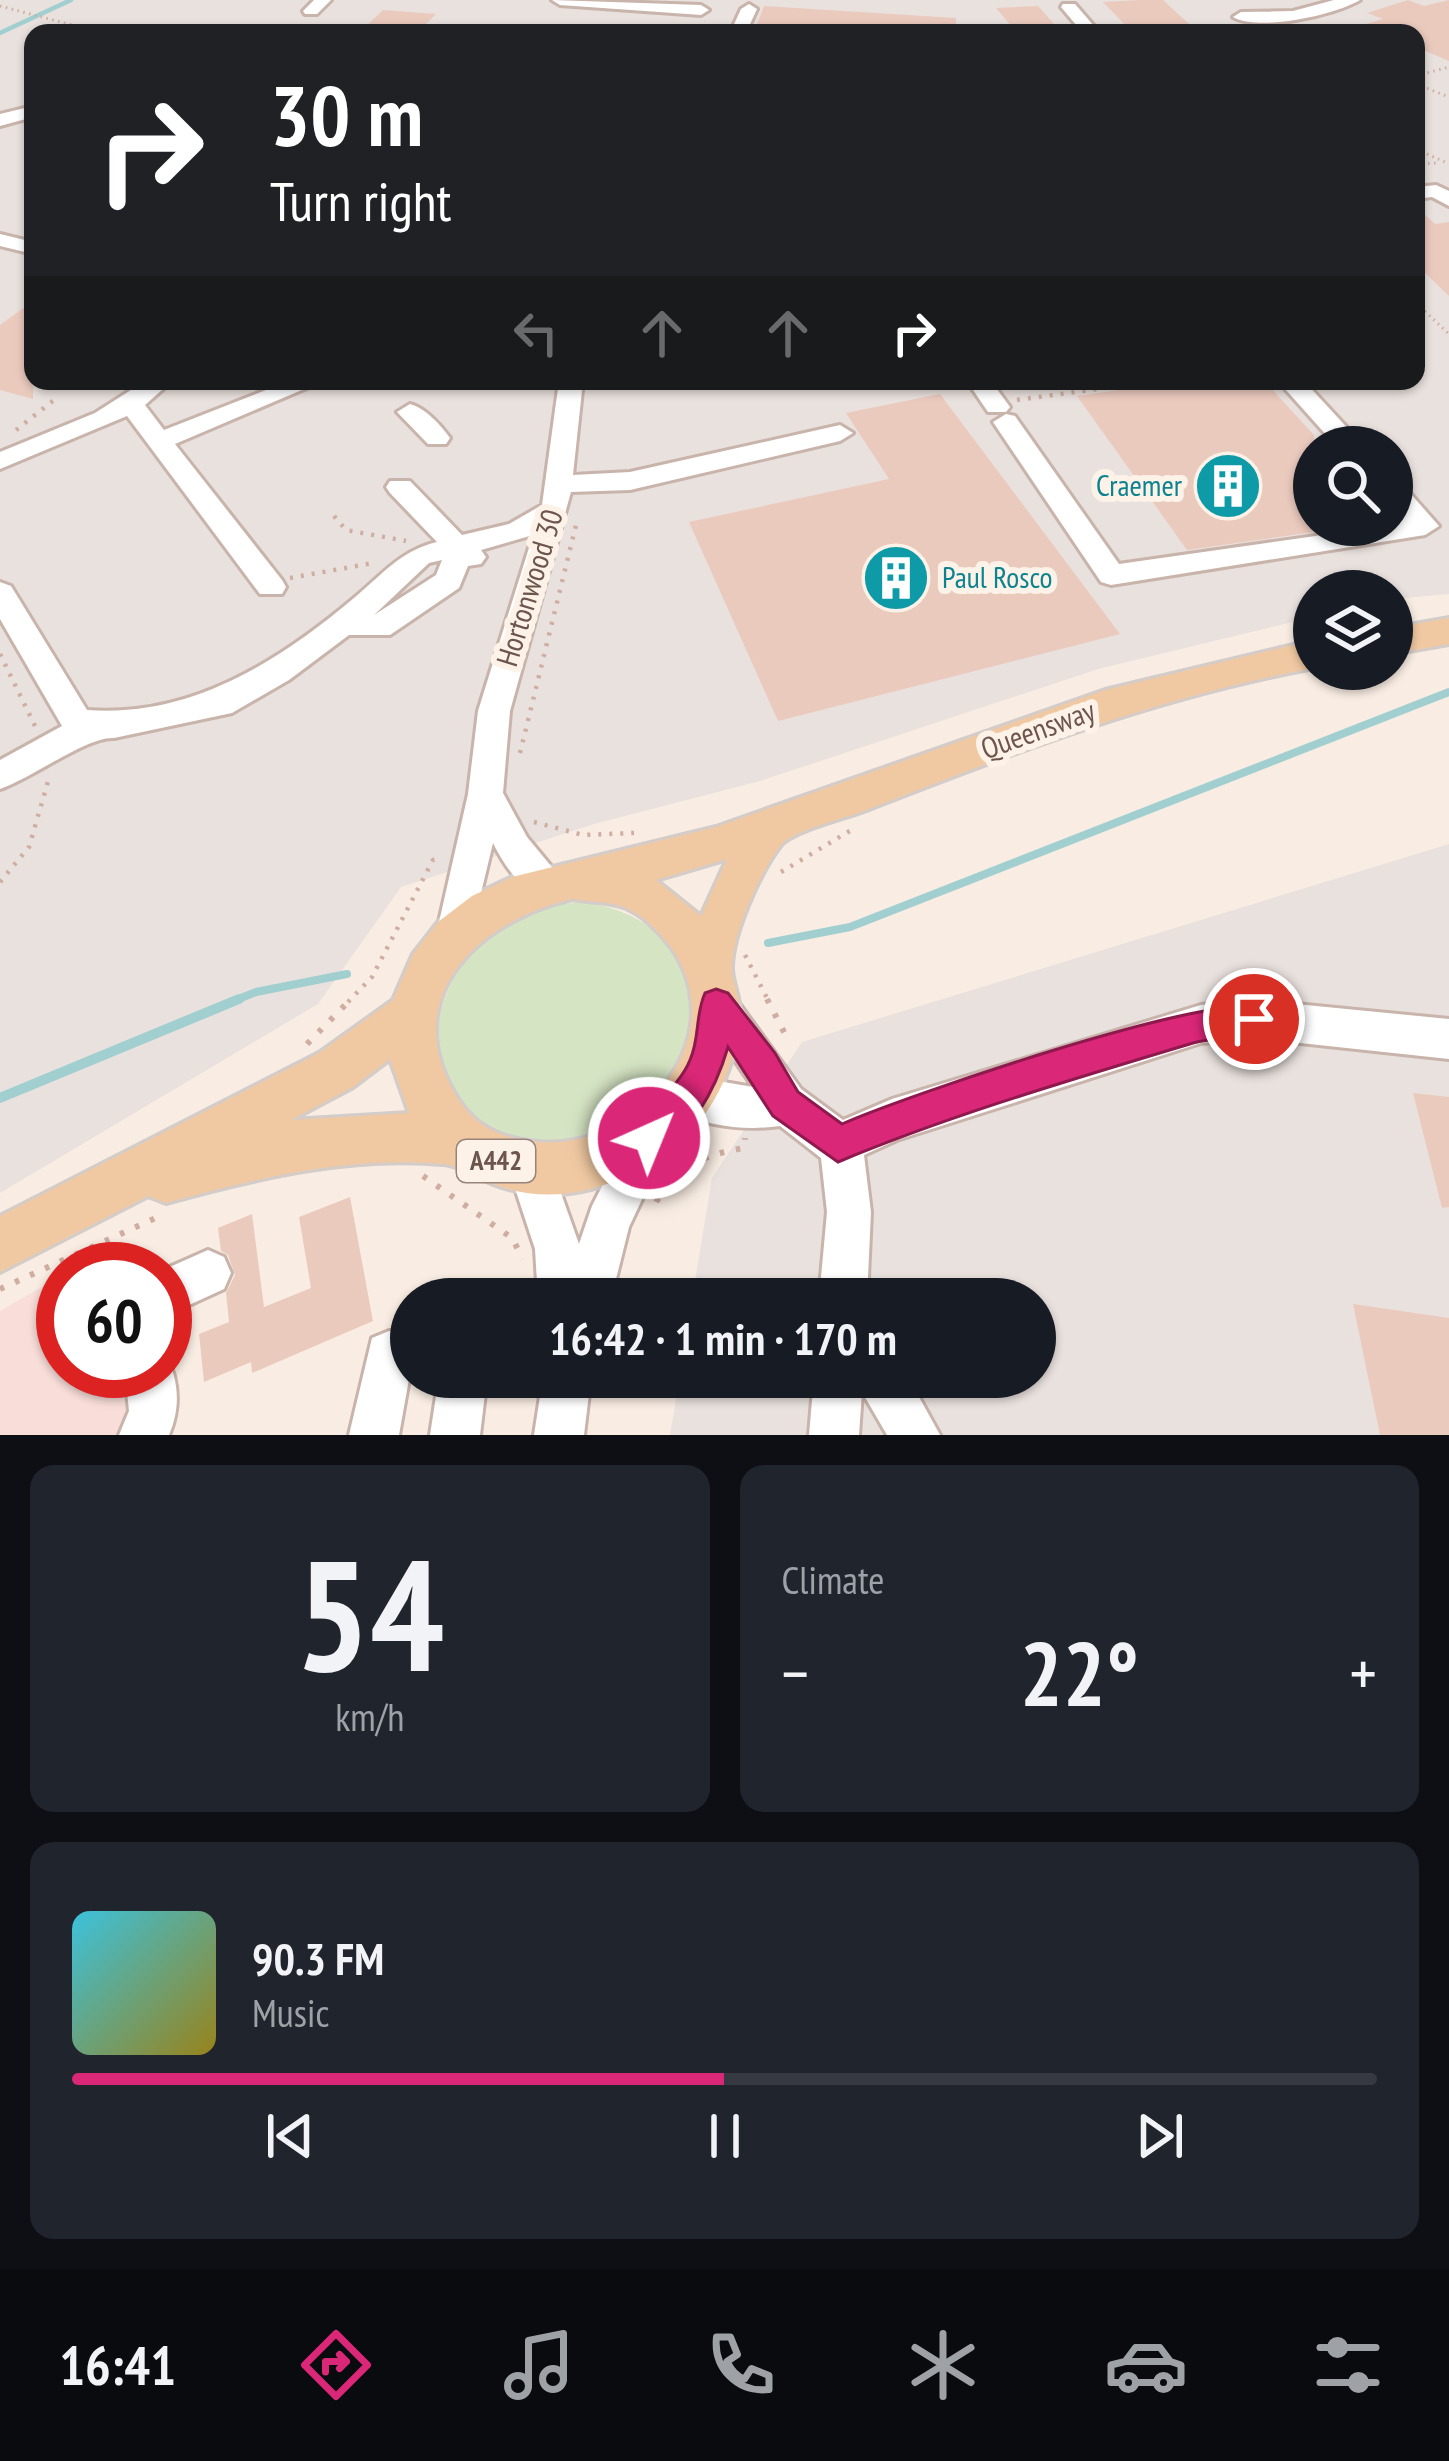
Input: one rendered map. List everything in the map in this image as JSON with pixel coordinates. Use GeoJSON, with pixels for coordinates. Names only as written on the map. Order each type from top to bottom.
{"type":"FeatureCollection","features":[{"type":"Feature","properties":{"kind":"main road"},"geometry":{"type":"LineString","coordinates":[[1413,637],[1449,631]]}},
{"type":"Feature","properties":{"kind":"main road","name":"Queensway"},"geometry":{"type":"LineString","coordinates":[[559,881],[649,866],[769,828],[1076,714],[1293,658]]}},
{"type":"Feature","properties":{"kind":"main road","name":"A442"},"geometry":{"type":"LineString","coordinates":[[559,881],[483,909],[456,931],[428,970],[412,1015],[411,1060],[426,1102],[456,1138],[491,1159],[531,1170],[573,1169],[613,1158],[649,1138],[689,1097],[715,1036],[713,986],[729,896],[769,828]]}},
{"type":"Feature","properties":{"kind":"main road"},"geometry":{"type":"LineString","coordinates":[[559,881],[630,889],[678,919],[713,986]]}},
{"type":"Feature","properties":{"kind":"main road","name":"A442"},"geometry":{"type":"LineString","coordinates":[[0,1245],[336,1070],[412,1015]]}},
{"type":"Feature","properties":{"kind":"main road","name":"A442"},"geometry":{"type":"LineString","coordinates":[[100,1196],[278,1147],[362,1138],[456,1138]]}},
{"type":"Feature","properties":{"kind":"street"},"geometry":{"type":"LineString","coordinates":[[560,0],[702,5]]}},
{"type":"Feature","properties":{"kind":"street"},"geometry":{"type":"LineString","coordinates":[[1249,24],[1235,13],[1299,15],[1352,0]]}},
{"type":"Feature","properties":{"kind":"street"},"geometry":{"type":"LineString","coordinates":[[613,20],[625,4]]}},
{"type":"Feature","properties":{"kind":"street"},"geometry":{"type":"LineString","coordinates":[[1069,7],[1083,24]]}},
{"type":"Feature","properties":{"kind":"street"},"geometry":{"type":"LineString","coordinates":[[742,24],[749,9]]}},
{"type":"Feature","properties":{"kind":"street"},"geometry":{"type":"LineString","coordinates":[[1299,15],[1311,24]]}},
{"type":"Feature","properties":{"kind":"street"},"geometry":{"type":"LineString","coordinates":[[2,453],[81,431],[149,390]]}},
{"type":"Feature","properties":{"kind":"street"},"geometry":{"type":"LineString","coordinates":[[159,441],[288,390]]}},
{"type":"Feature","properties":{"kind":"street","name":"Hortonwood 30"},"geometry":{"type":"LineString","coordinates":[[456,931],[485,794],[494,711],[539,559],[565,503],[571,390]]}},
{"type":"Feature","properties":{"kind":"street"},"geometry":{"type":"LineString","coordinates":[[988,390],[1007,410],[1111,575],[1297,546]]}},
{"type":"Feature","properties":{"kind":"street"},"geometry":{"type":"LineString","coordinates":[[1298,390],[1332,426]]}},
{"type":"Feature","properties":{"kind":"street"},"geometry":{"type":"LineString","coordinates":[[131,404],[271,587]]}},
{"type":"Feature","properties":{"kind":"street"},"geometry":{"type":"LineString","coordinates":[[410,412],[437,438]]}},
{"type":"Feature","properties":{"kind":"street"},"geometry":{"type":"LineString","coordinates":[[0,593],[77,722],[114,725],[220,704],[278,672],[353,615],[379,626],[449,581],[460,557],[565,503],[630,481],[840,434]]}},
{"type":"Feature","properties":{"kind":"street"},"geometry":{"type":"LineString","coordinates":[[400,487],[460,557],[539,559]]}},
{"type":"Feature","properties":{"kind":"street"},"geometry":{"type":"LineString","coordinates":[[0,775],[49,752],[92,723]]}},
{"type":"Feature","properties":{"kind":"street"},"geometry":{"type":"LineString","coordinates":[[485,794],[526,829],[559,881]]}},
{"type":"Feature","properties":{"kind":"street"},"geometry":{"type":"LineString","coordinates":[[713,986],[786,1104],[838,1144],[848,1173],[844,1278]]}},
{"type":"Feature","properties":{"kind":"street"},"geometry":{"type":"LineString","coordinates":[[838,1144],[892,1120],[1201,1024],[1254,1019],[1449,1039]]}},
{"type":"Feature","properties":{"kind":"street"},"geometry":{"type":"LineString","coordinates":[[689,1097],[747,1108],[786,1104]]}},
{"type":"Feature","properties":{"kind":"street"},"geometry":{"type":"LineString","coordinates":[[592,1278],[608,1222],[649,1138]]}},
{"type":"Feature","properties":{"kind":"street"},"geometry":{"type":"LineString","coordinates":[[531,1170],[558,1250],[560,1278]]}},
{"type":"Feature","properties":{"kind":"street"},"geometry":{"type":"LineString","coordinates":[[192,1280],[208,1273]]}},
{"type":"Feature","properties":{"kind":"street"},"geometry":{"type":"LineString","coordinates":[[374,1435],[390,1355]]}},
{"type":"Feature","properties":{"kind":"street"},"geometry":{"type":"LineString","coordinates":[[144,1435],[154,1412],[152,1398]]}},
{"type":"Feature","properties":{"kind":"street"},"geometry":{"type":"LineString","coordinates":[[455,1435],[460,1398]]}},
{"type":"Feature","properties":{"kind":"street"},"geometry":{"type":"LineString","coordinates":[[559,1435],[564,1398]]}},
{"type":"Feature","properties":{"kind":"street"},"geometry":{"type":"LineString","coordinates":[[834,1435],[837,1398]]}},
{"type":"Feature","properties":{"kind":"street"},"geometry":{"type":"LineString","coordinates":[[893,1398],[915,1435]]}},
{"type":"Feature","properties":{"kind":"path"},"geometry":{"type":"LineString","coordinates":[[0,6],[68,24]]}},
{"type":"Feature","properties":{"kind":"path"},"geometry":{"type":"LineString","coordinates":[[1425,311],[1449,334]]}},
{"type":"Feature","properties":{"kind":"path"},"geometry":{"type":"LineString","coordinates":[[1007,410],[1108,390]]}},
{"type":"Feature","properties":{"kind":"path"},"geometry":{"type":"LineString","coordinates":[[2,453],[54,400]]}},
{"type":"Feature","properties":{"kind":"path"},"geometry":{"type":"LineString","coordinates":[[518,760],[565,503]]}},
{"type":"Feature","properties":{"kind":"path"},"geometry":{"type":"LineString","coordinates":[[334,516],[346,530],[415,544]]}},
{"type":"Feature","properties":{"kind":"path"},"geometry":{"type":"LineString","coordinates":[[271,587],[297,574],[381,562]]}},
{"type":"Feature","properties":{"kind":"path"},"geometry":{"type":"LineString","coordinates":[[775,879],[786,865],[862,825]]}},
{"type":"Feature","properties":{"kind":"path"},"geometry":{"type":"LineString","coordinates":[[526,829],[609,837],[646,830]]}},
{"type":"Feature","properties":{"kind":"path"},"geometry":{"type":"LineString","coordinates":[[304,1045],[373,977],[434,860],[470,856]]}},
{"type":"Feature","properties":{"kind":"path"},"geometry":{"type":"LineString","coordinates":[[417,1172],[512,1238]]}},
{"type":"Feature","properties":{"kind":"path"},"geometry":{"type":"LineString","coordinates":[[0,1289],[167,1212]]}},
{"type":"Feature","properties":{"kind":"shaded area"},"geometry":{"type":"Polygon","coordinates":[[[0,0],[1449,0],[1449,594],[1413,597],[1413,570],[1293,570],[1293,622],[1098,669],[760,781],[594,824],[401,887],[318,1004],[0,1193],[0,0]]]}},
{"type":"Feature","properties":{"kind":"shaded area"},"geometry":{"type":"Polygon","coordinates":[[[1449,844],[1449,1435],[670,1435],[676,1398],[1056,1398],[1056,1278],[695,1278],[712,1178],[802,1042],[1449,844]]]}},
{"type":"Feature","properties":{"kind":"shaded area"},"geometry":{"type":"Polygon","coordinates":[[[36,1290],[36,1398],[131,1398],[132,1409],[118,1435],[0,1435],[0,1311],[36,1290]]]}},
{"type":"Feature","properties":{"kind":"green space"},"geometry":{"type":"Polygon","coordinates":[[[580,902],[639,920],[674,953],[688,996],[684,1042],[664,1085],[629,1120],[582,1140],[526,1140],[480,1121],[451,1091],[438,1053],[440,1012],[457,973],[486,938],[528,913],[580,902]]]}},
{"type":"Feature","properties":{"kind":"building"},"geometry":{"type":"Polygon","coordinates":[[[1163,0],[1189,24],[1124,24],[1103,2],[1163,0]]]}},
{"type":"Feature","properties":{"kind":"building"},"geometry":{"type":"Polygon","coordinates":[[[1408,0],[1424,6],[1449,0],[1449,61],[1425,51],[1425,24],[1366,24],[1383,19],[1367,13],[1408,0]]]}},
{"type":"Feature","properties":{"kind":"building"},"geometry":{"type":"Polygon","coordinates":[[[764,6],[956,18],[956,24],[757,24],[764,6]]]}},
{"type":"Feature","properties":{"kind":"building"},"geometry":{"type":"Polygon","coordinates":[[[1038,6],[1054,24],[1009,24],[996,8],[1038,6]]]}},
{"type":"Feature","properties":{"kind":"building"},"geometry":{"type":"Polygon","coordinates":[[[383,10],[436,14],[426,24],[368,24],[383,10]]]}},
{"type":"Feature","properties":{"kind":"building"},"geometry":{"type":"Polygon","coordinates":[[[1425,215],[1435,224],[1449,222],[1449,296],[1425,273],[1425,215]]]}},
{"type":"Feature","properties":{"kind":"building"},"geometry":{"type":"Polygon","coordinates":[[[24,308],[24,390],[33,390],[33,399],[0,390],[0,325],[24,308]]]}},
{"type":"Feature","properties":{"kind":"building","name":"Craemer"},"geometry":{"type":"Polygon","coordinates":[[[1119,390],[1273,390],[1306,426],[1293,426],[1293,535],[1187,550],[1077,396],[1119,390]]]}},
{"type":"Feature","properties":{"kind":"building","name":"Paul Rosco"},"geometry":{"type":"Polygon","coordinates":[[[940,394],[1120,634],[778,721],[689,522],[889,479],[846,413],[940,394]]]}},
{"type":"Feature","properties":{"kind":"building"},"geometry":{"type":"Polygon","coordinates":[[[1413,1093],[1449,1097],[1449,1207],[1442,1208],[1413,1093]]]}},
{"type":"Feature","properties":{"kind":"building"},"geometry":{"type":"Polygon","coordinates":[[[350,1197],[373,1321],[252,1373],[251,1362],[204,1382],[199,1334],[229,1322],[226,1293],[235,1275],[228,1255],[221,1251],[218,1228],[252,1214],[264,1307],[311,1288],[299,1217],[350,1197]]]}},
{"type":"Feature","properties":{"kind":"building"},"geometry":{"type":"Polygon","coordinates":[[[1353,1304],[1449,1318],[1449,1435],[1380,1435],[1353,1304]]]}},
{"type":"Feature","properties":{"kind":"waterway"},"geometry":{"type":"LineString","coordinates":[[0,33],[71,0]]}},
{"type":"Feature","properties":{"kind":"waterway"},"geometry":{"type":"LineString","coordinates":[[768,943],[850,927],[1449,692]]}},
{"type":"Feature","properties":{"kind":"waterway"},"geometry":{"type":"LineString","coordinates":[[231,1002],[256,992],[347,974]]}},
{"type":"Feature","properties":{"kind":"waterway"},"geometry":{"type":"LineString","coordinates":[[0,1098],[239,999]]}},
{"type":"Feature","properties":{"kind":"place","name":"Craemer"},"geometry":{"type":"Point","coordinates":[1228,486]}},
{"type":"Feature","properties":{"kind":"place","name":"Paul Rosco"},"geometry":{"type":"Point","coordinates":[896,578]}},
{"type":"Feature","properties":{"kind":"route"},"geometry":{"type":"LineString","coordinates":[[649,1138],[689,1097],[705,1067],[715,1036],[716,1004],[786,1104],[838,1144],[892,1120],[1201,1024],[1254,1019]]}}]}
